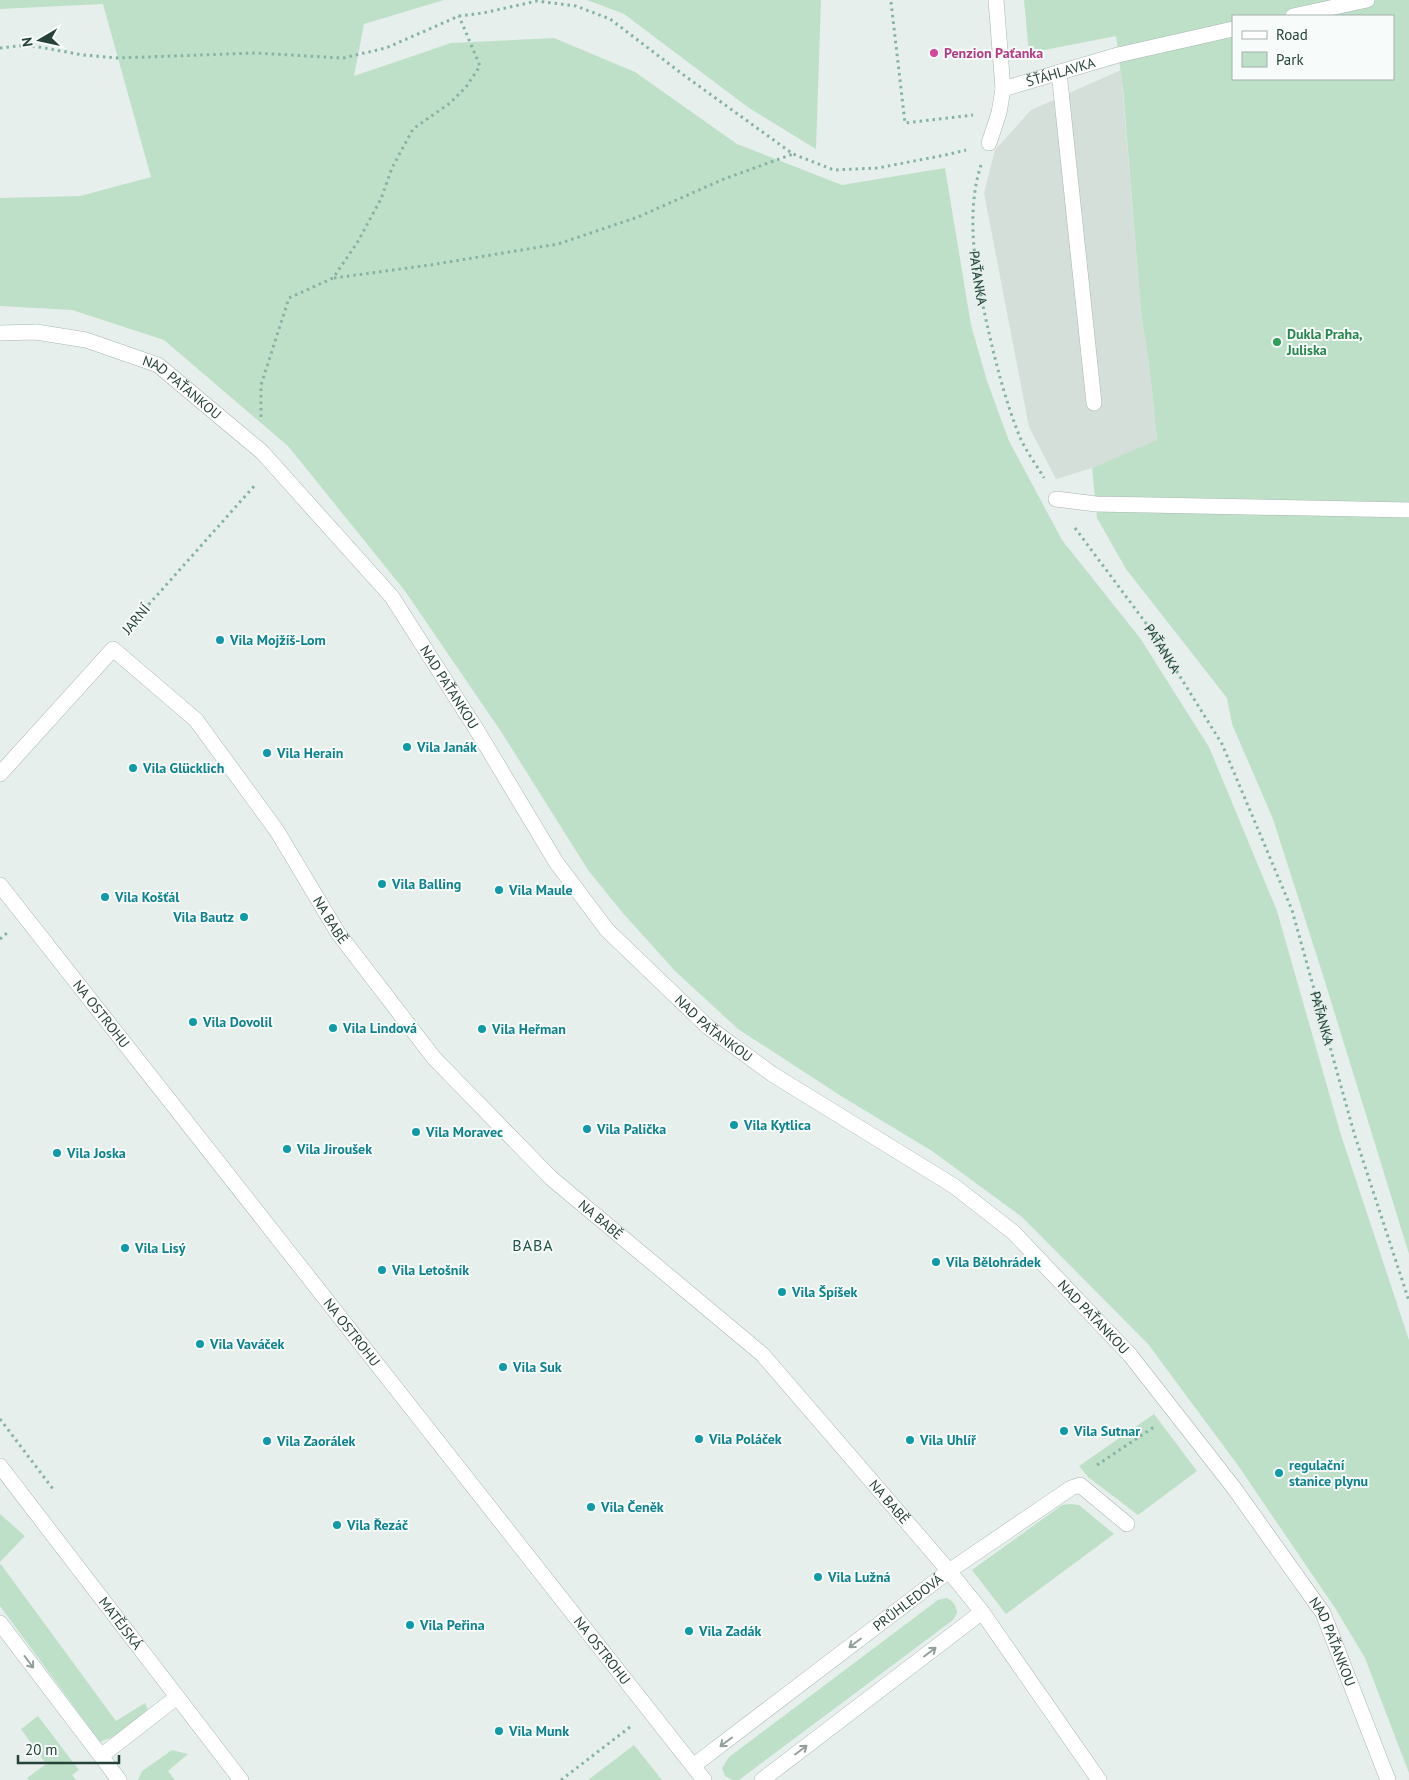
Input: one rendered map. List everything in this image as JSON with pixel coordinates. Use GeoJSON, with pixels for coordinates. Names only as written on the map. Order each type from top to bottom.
{"type":"FeatureCollection","features":[{"type":"Feature","properties":{"kind":"street"},"geometry":{"type":"LineString","coordinates":[[989,143],[999,113],[1003,89],[996,0]]}},
{"type":"Feature","properties":{"kind":"street"},"geometry":{"type":"LineString","coordinates":[[1298,15],[1367,0]]}},
{"type":"Feature","properties":{"kind":"street","name":"ŠŤÁHLAVKA"},"geometry":{"type":"LineString","coordinates":[[1003,89],[1118,55],[1232,30]]}},
{"type":"Feature","properties":{"kind":"street"},"geometry":{"type":"LineString","coordinates":[[1060,72],[1094,403]]}},
{"type":"Feature","properties":{"kind":"street","name":"NAD PAŤANKOU"},"geometry":{"type":"LineString","coordinates":[[0,333],[36,332],[86,340],[158,365],[262,452],[392,597],[478,732],[556,862],[607,930],[708,1027],[772,1074],[954,1186],[1013,1232],[1130,1354],[1234,1488],[1323,1613],[1388,1780]]}},
{"type":"Feature","properties":{"kind":"street"},"geometry":{"type":"LineString","coordinates":[[1056,499],[1096,504],[1409,510]]}},
{"type":"Feature","properties":{"kind":"street"},"geometry":{"type":"LineString","coordinates":[[0,774],[113,650]]}},
{"type":"Feature","properties":{"kind":"street","name":"NA BABĚ"},"geometry":{"type":"LineString","coordinates":[[113,650],[196,720],[277,831],[338,933],[434,1058],[551,1178],[762,1354],[982,1612],[1099,1780]]}},
{"type":"Feature","properties":{"kind":"street","name":"NA OSTROHU"},"geometry":{"type":"LineString","coordinates":[[3,894],[704,1780]]}},
{"type":"Feature","properties":{"kind":"street","name":"MATĚJSKÁ"},"geometry":{"type":"LineString","coordinates":[[1,1468],[241,1780]]}},
{"type":"Feature","properties":{"kind":"street","name":"PRŮHLEDOVÁ"},"geometry":{"type":"LineString","coordinates":[[693,1766],[949,1571],[1071,1488],[1080,1485],[1127,1524]]}},
{"type":"Feature","properties":{"kind":"street"},"geometry":{"type":"LineString","coordinates":[[762,1780],[982,1612]]}},
{"type":"Feature","properties":{"kind":"street"},"geometry":{"type":"LineString","coordinates":[[0,1623],[119,1780]]}},
{"type":"Feature","properties":{"kind":"street"},"geometry":{"type":"LineString","coordinates":[[101,1756],[178,1697]]}},
{"type":"Feature","properties":{"kind":"path"},"geometry":{"type":"LineString","coordinates":[[0,48],[28,45],[118,58],[256,53],[343,58],[386,48],[458,16],[483,13],[538,1],[576,6],[610,19],[793,154],[834,170],[878,168],[950,154],[989,143]]}},
{"type":"Feature","properties":{"kind":"path"},"geometry":{"type":"LineString","coordinates":[[891,2],[905,123],[981,114]]}},
{"type":"Feature","properties":{"kind":"path"},"geometry":{"type":"LineString","coordinates":[[333,278],[358,243],[381,199],[392,168],[413,130],[450,103],[466,87],[480,66],[458,16]]}},
{"type":"Feature","properties":{"kind":"path","name":"PAŤANKA"},"geometry":{"type":"LineString","coordinates":[[989,143],[979,172],[974,207],[974,259],[998,373],[1020,436],[1076,531],[1151,630],[1222,744],[1292,910],[1354,1133],[1409,1301]]}},
{"type":"Feature","properties":{"kind":"path"},"geometry":{"type":"LineString","coordinates":[[262,452],[261,385],[289,298],[333,278],[430,265],[558,244],[638,217],[724,179],[793,154]]}},
{"type":"Feature","properties":{"kind":"path","name":"JARNÍ"},"geometry":{"type":"LineString","coordinates":[[113,650],[128,628],[273,465]]}},
{"type":"Feature","properties":{"kind":"path"},"geometry":{"type":"LineString","coordinates":[[1118,1452],[1175,1412]]}},
{"type":"Feature","properties":{"kind":"path"},"geometry":{"type":"LineString","coordinates":[[561,1780],[650,1712]]}},
{"type":"Feature","properties":{"kind":"shaded area"},"geometry":{"type":"Polygon","coordinates":[[[1121,70],[1141,312],[1150,372],[1157,441],[1092,468],[1056,479],[1029,427],[984,193],[995,150],[1031,110],[1121,70]]]}},
{"type":"Feature","properties":{"kind":"green space"},"geometry":{"type":"Polygon","coordinates":[[[0,0],[444,0],[364,24],[354,76],[451,43],[554,38],[635,72],[737,144],[842,185],[945,168],[971,325],[987,381],[1009,441],[1062,540],[1140,638],[1209,747],[1277,911],[1341,1135],[1409,1340],[1409,1773],[1365,1658],[1335,1608],[1237,1464],[1148,1344],[1022,1217],[932,1151],[841,1096],[738,1029],[675,971],[622,912],[588,870],[502,733],[405,591],[288,446],[164,340],[72,310],[0,306],[0,198],[80,196],[151,177],[103,4],[0,9],[0,0]]]}},
{"type":"Feature","properties":{"kind":"green space"},"geometry":{"type":"Polygon","coordinates":[[[587,0],[821,0],[816,149],[749,108],[624,14],[587,0]]]}},
{"type":"Feature","properties":{"kind":"green space","name":"Dukla Praha, Juliska"},"geometry":{"type":"Polygon","coordinates":[[[1024,0],[1409,0],[1409,1254],[1273,819],[1232,724],[1227,698],[1126,569],[1097,518],[1092,468],[1157,440],[1141,312],[1123,89],[1116,36],[1029,53],[1024,0]]]}},
{"type":"Feature","properties":{"kind":"green space"},"geometry":{"type":"Polygon","coordinates":[[[1154,1414],[1197,1471],[1138,1515],[1088,1477],[1079,1466],[1154,1414]]]}},
{"type":"Feature","properties":{"kind":"green space"},"geometry":{"type":"Polygon","coordinates":[[[1062,1505],[1079,1505],[1114,1534],[1006,1614],[972,1570],[1062,1505]]]}},
{"type":"Feature","properties":{"kind":"green space"},"geometry":{"type":"Polygon","coordinates":[[[0,1514],[25,1536],[0,1562],[0,1514]]]}},
{"type":"Feature","properties":{"kind":"green space"},"geometry":{"type":"Polygon","coordinates":[[[0,1563],[116,1721],[145,1703],[149,1712],[125,1732],[100,1742],[0,1606],[0,1563]]]}},
{"type":"Feature","properties":{"kind":"green space"},"geometry":{"type":"Polygon","coordinates":[[[947,1598],[953,1602],[956,1608],[957,1613],[953,1620],[739,1780],[732,1780],[725,1776],[722,1768],[729,1757],[938,1600],[947,1598]]]}},
{"type":"Feature","properties":{"kind":"green space"},"geometry":{"type":"Polygon","coordinates":[[[38,1716],[79,1770],[72,1775],[76,1780],[29,1780],[27,1778],[46,1764],[21,1729],[38,1716]]]}},
{"type":"Feature","properties":{"kind":"green space"},"geometry":{"type":"Polygon","coordinates":[[[634,1745],[662,1780],[588,1780],[634,1745]]]}},
{"type":"Feature","properties":{"kind":"green space"},"geometry":{"type":"Polygon","coordinates":[[[172,1750],[188,1754],[168,1771],[175,1780],[138,1780],[142,1771],[172,1750]]]}},
{"type":"Feature","properties":{"kind":"place","name":"Penzion Paťanka"},"geometry":{"type":"Point","coordinates":[934,53]}},
{"type":"Feature","properties":{"kind":"place","name":"Dukla Praha, Juliska"},"geometry":{"type":"Point","coordinates":[1277,342]}},
{"type":"Feature","properties":{"kind":"place","name":"Vila Mojžíš-Lom"},"geometry":{"type":"Point","coordinates":[220,640]}},
{"type":"Feature","properties":{"kind":"place","name":"Vila Janák"},"geometry":{"type":"Point","coordinates":[407,747]}},
{"type":"Feature","properties":{"kind":"place","name":"Vila Herain"},"geometry":{"type":"Point","coordinates":[267,753]}},
{"type":"Feature","properties":{"kind":"place","name":"Vila Glücklich"},"geometry":{"type":"Point","coordinates":[133,768]}},
{"type":"Feature","properties":{"kind":"place","name":"Vila Balling"},"geometry":{"type":"Point","coordinates":[382,884]}},
{"type":"Feature","properties":{"kind":"place","name":"Vila Maule"},"geometry":{"type":"Point","coordinates":[499,890]}},
{"type":"Feature","properties":{"kind":"place","name":"Vila Košťál"},"geometry":{"type":"Point","coordinates":[105,897]}},
{"type":"Feature","properties":{"kind":"place","name":"Vila Bautz"},"geometry":{"type":"Point","coordinates":[244,917]}},
{"type":"Feature","properties":{"kind":"place","name":"Vila Dovolil"},"geometry":{"type":"Point","coordinates":[193,1022]}},
{"type":"Feature","properties":{"kind":"place","name":"Vila Lindová"},"geometry":{"type":"Point","coordinates":[333,1028]}},
{"type":"Feature","properties":{"kind":"place","name":"Vila Heřman"},"geometry":{"type":"Point","coordinates":[482,1029]}},
{"type":"Feature","properties":{"kind":"place","name":"Vila Kytlica"},"geometry":{"type":"Point","coordinates":[734,1125]}},
{"type":"Feature","properties":{"kind":"place","name":"Vila Palička"},"geometry":{"type":"Point","coordinates":[587,1129]}},
{"type":"Feature","properties":{"kind":"place","name":"Vila Moravec"},"geometry":{"type":"Point","coordinates":[416,1132]}},
{"type":"Feature","properties":{"kind":"place","name":"Vila Jiroušek"},"geometry":{"type":"Point","coordinates":[287,1149]}},
{"type":"Feature","properties":{"kind":"place","name":"Vila Joska"},"geometry":{"type":"Point","coordinates":[57,1153]}},
{"type":"Feature","properties":{"kind":"place","name":"Vila Lisý"},"geometry":{"type":"Point","coordinates":[125,1248]}},
{"type":"Feature","properties":{"kind":"place","name":"Vila Bělohrádek"},"geometry":{"type":"Point","coordinates":[936,1262]}},
{"type":"Feature","properties":{"kind":"place","name":"Vila Letošník"},"geometry":{"type":"Point","coordinates":[382,1270]}},
{"type":"Feature","properties":{"kind":"place","name":"Vila Špíšek"},"geometry":{"type":"Point","coordinates":[782,1292]}},
{"type":"Feature","properties":{"kind":"place","name":"Vila Vaváček"},"geometry":{"type":"Point","coordinates":[200,1344]}},
{"type":"Feature","properties":{"kind":"place","name":"Vila Suk"},"geometry":{"type":"Point","coordinates":[503,1367]}},
{"type":"Feature","properties":{"kind":"place","name":"Vila Sutnar"},"geometry":{"type":"Point","coordinates":[1064,1431]}},
{"type":"Feature","properties":{"kind":"place","name":"Vila Poláček"},"geometry":{"type":"Point","coordinates":[699,1439]}},
{"type":"Feature","properties":{"kind":"place","name":"Vila Uhlíř"},"geometry":{"type":"Point","coordinates":[910,1440]}},
{"type":"Feature","properties":{"kind":"place","name":"Vila Zaorálek"},"geometry":{"type":"Point","coordinates":[267,1441]}},
{"type":"Feature","properties":{"kind":"place","name":"regulační stanice plynu"},"geometry":{"type":"Point","coordinates":[1279,1473]}},
{"type":"Feature","properties":{"kind":"place","name":"Vila Čeněk"},"geometry":{"type":"Point","coordinates":[591,1507]}},
{"type":"Feature","properties":{"kind":"place","name":"Vila Řezáč"},"geometry":{"type":"Point","coordinates":[337,1525]}},
{"type":"Feature","properties":{"kind":"place","name":"Vila Lužná"},"geometry":{"type":"Point","coordinates":[818,1577]}},
{"type":"Feature","properties":{"kind":"place","name":"Vila Peřina"},"geometry":{"type":"Point","coordinates":[410,1625]}},
{"type":"Feature","properties":{"kind":"place","name":"Vila Zadák"},"geometry":{"type":"Point","coordinates":[689,1631]}},
{"type":"Feature","properties":{"kind":"place","name":"Vila Munk"},"geometry":{"type":"Point","coordinates":[499,1731]}},
{"type":"Feature","properties":{"kind":"district","name":"BABA"},"geometry":{"type":"Point","coordinates":[533,1245]}}]}
